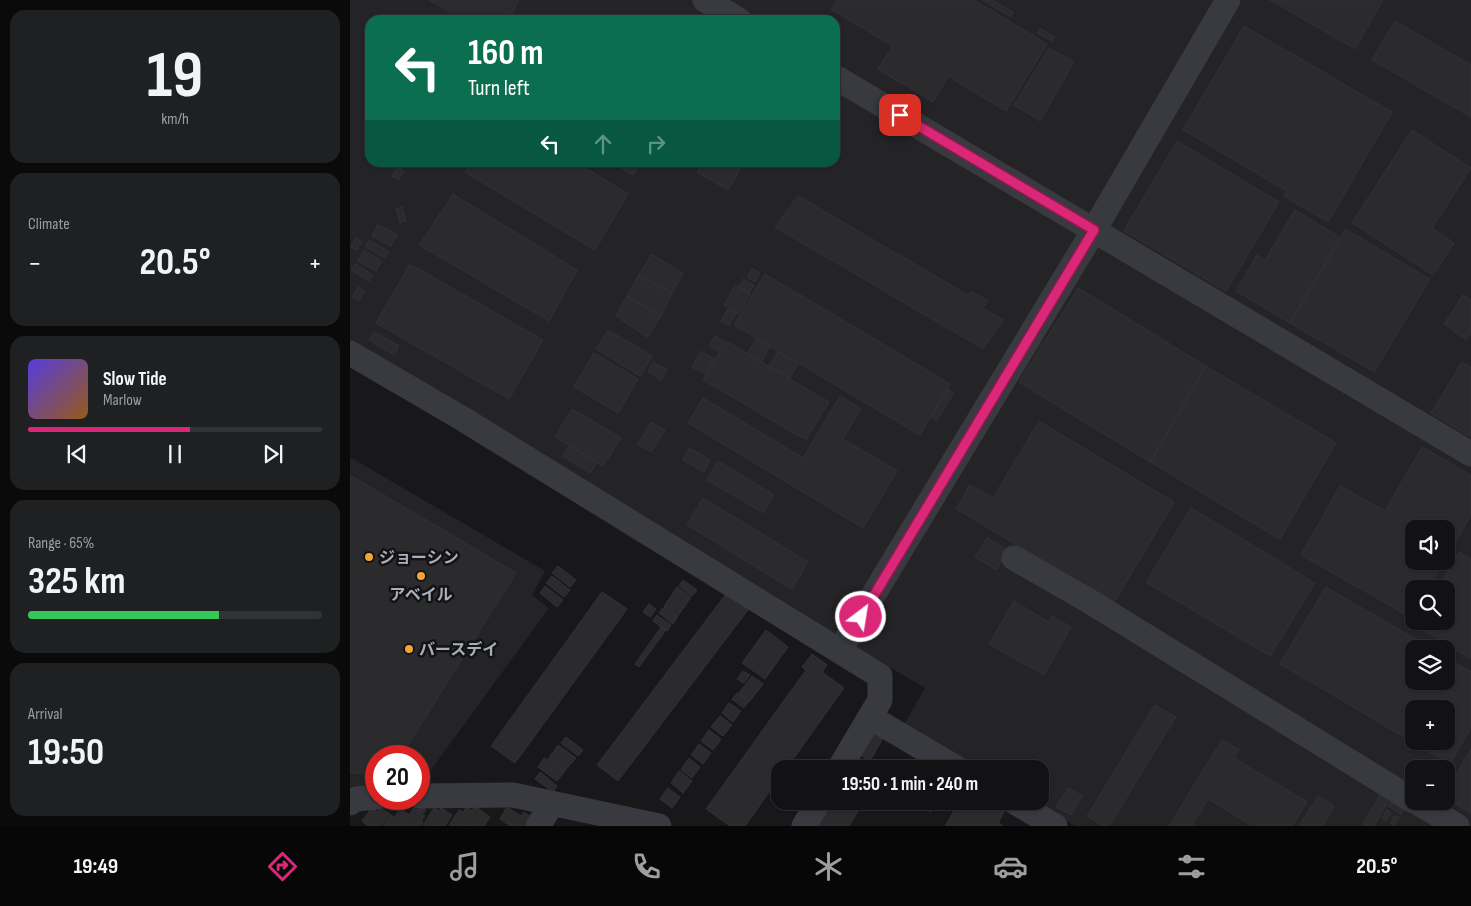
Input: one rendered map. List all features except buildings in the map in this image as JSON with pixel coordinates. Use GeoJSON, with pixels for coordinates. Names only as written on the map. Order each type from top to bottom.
{"type":"FeatureCollection","features":[{"type":"Feature","properties":{"kind":"street"},"geometry":{"type":"LineString","coordinates":[[705,0],[730,15]]}},
{"type":"Feature","properties":{"kind":"street"},"geometry":{"type":"LineString","coordinates":[[840,650],[1094,230],[1228,0]]}},
{"type":"Feature","properties":{"kind":"street"},"geometry":{"type":"LineString","coordinates":[[840,79],[1471,454]]}},
{"type":"Feature","properties":{"kind":"street"},"geometry":{"type":"LineString","coordinates":[[350,353],[463,419],[880,676],[880,700],[844,760]]}},
{"type":"Feature","properties":{"kind":"street"},"geometry":{"type":"LineString","coordinates":[[1014,558],[1089,601],[1405,795]]}},
{"type":"Feature","properties":{"kind":"street"},"geometry":{"type":"LineString","coordinates":[[870,717],[943,760]]}},
{"type":"Feature","properties":{"kind":"street"},"geometry":{"type":"LineString","coordinates":[[430,796],[512,795],[659,826]]}},
{"type":"Feature","properties":{"kind":"street"},"geometry":{"type":"LineString","coordinates":[[350,803],[356,799],[365,798]]}},
{"type":"Feature","properties":{"kind":"street"},"geometry":{"type":"LineString","coordinates":[[538,826],[552,804]]}},
{"type":"Feature","properties":{"kind":"street"},"geometry":{"type":"LineString","coordinates":[[804,826],[814,810]]}},
{"type":"Feature","properties":{"kind":"street"},"geometry":{"type":"LineString","coordinates":[[1028,810],[1055,826]]}},
{"type":"Feature","properties":{"kind":"street"},"geometry":{"type":"LineString","coordinates":[[1429,810],[1457,826]]}},
{"type":"Feature","properties":{"kind":"shaded area"},"geometry":{"type":"Polygon","coordinates":[[[350,0],[1471,0],[1471,826],[1075,826],[1048,810],[1049,760],[963,760],[904,724],[925,688],[350,348],[350,0]]]}},
{"type":"Feature","properties":{"kind":"shaded area"},"geometry":{"type":"Polygon","coordinates":[[[350,457],[545,571],[532,595],[549,608],[430,771],[430,745],[365,745],[365,786],[350,787],[350,457]]]}},
{"type":"Feature","properties":{"kind":"place","name":"ジョーシン"},"geometry":{"type":"Point","coordinates":[369,557]}},
{"type":"Feature","properties":{"kind":"place","name":"アベイル"},"geometry":{"type":"Point","coordinates":[421,576]}},
{"type":"Feature","properties":{"kind":"place","name":"バースデイ"},"geometry":{"type":"Point","coordinates":[409,649]}},
{"type":"Feature","properties":{"kind":"route"},"geometry":{"type":"LineString","coordinates":[[861,617],[1094,230],[900,115]]}}]}
